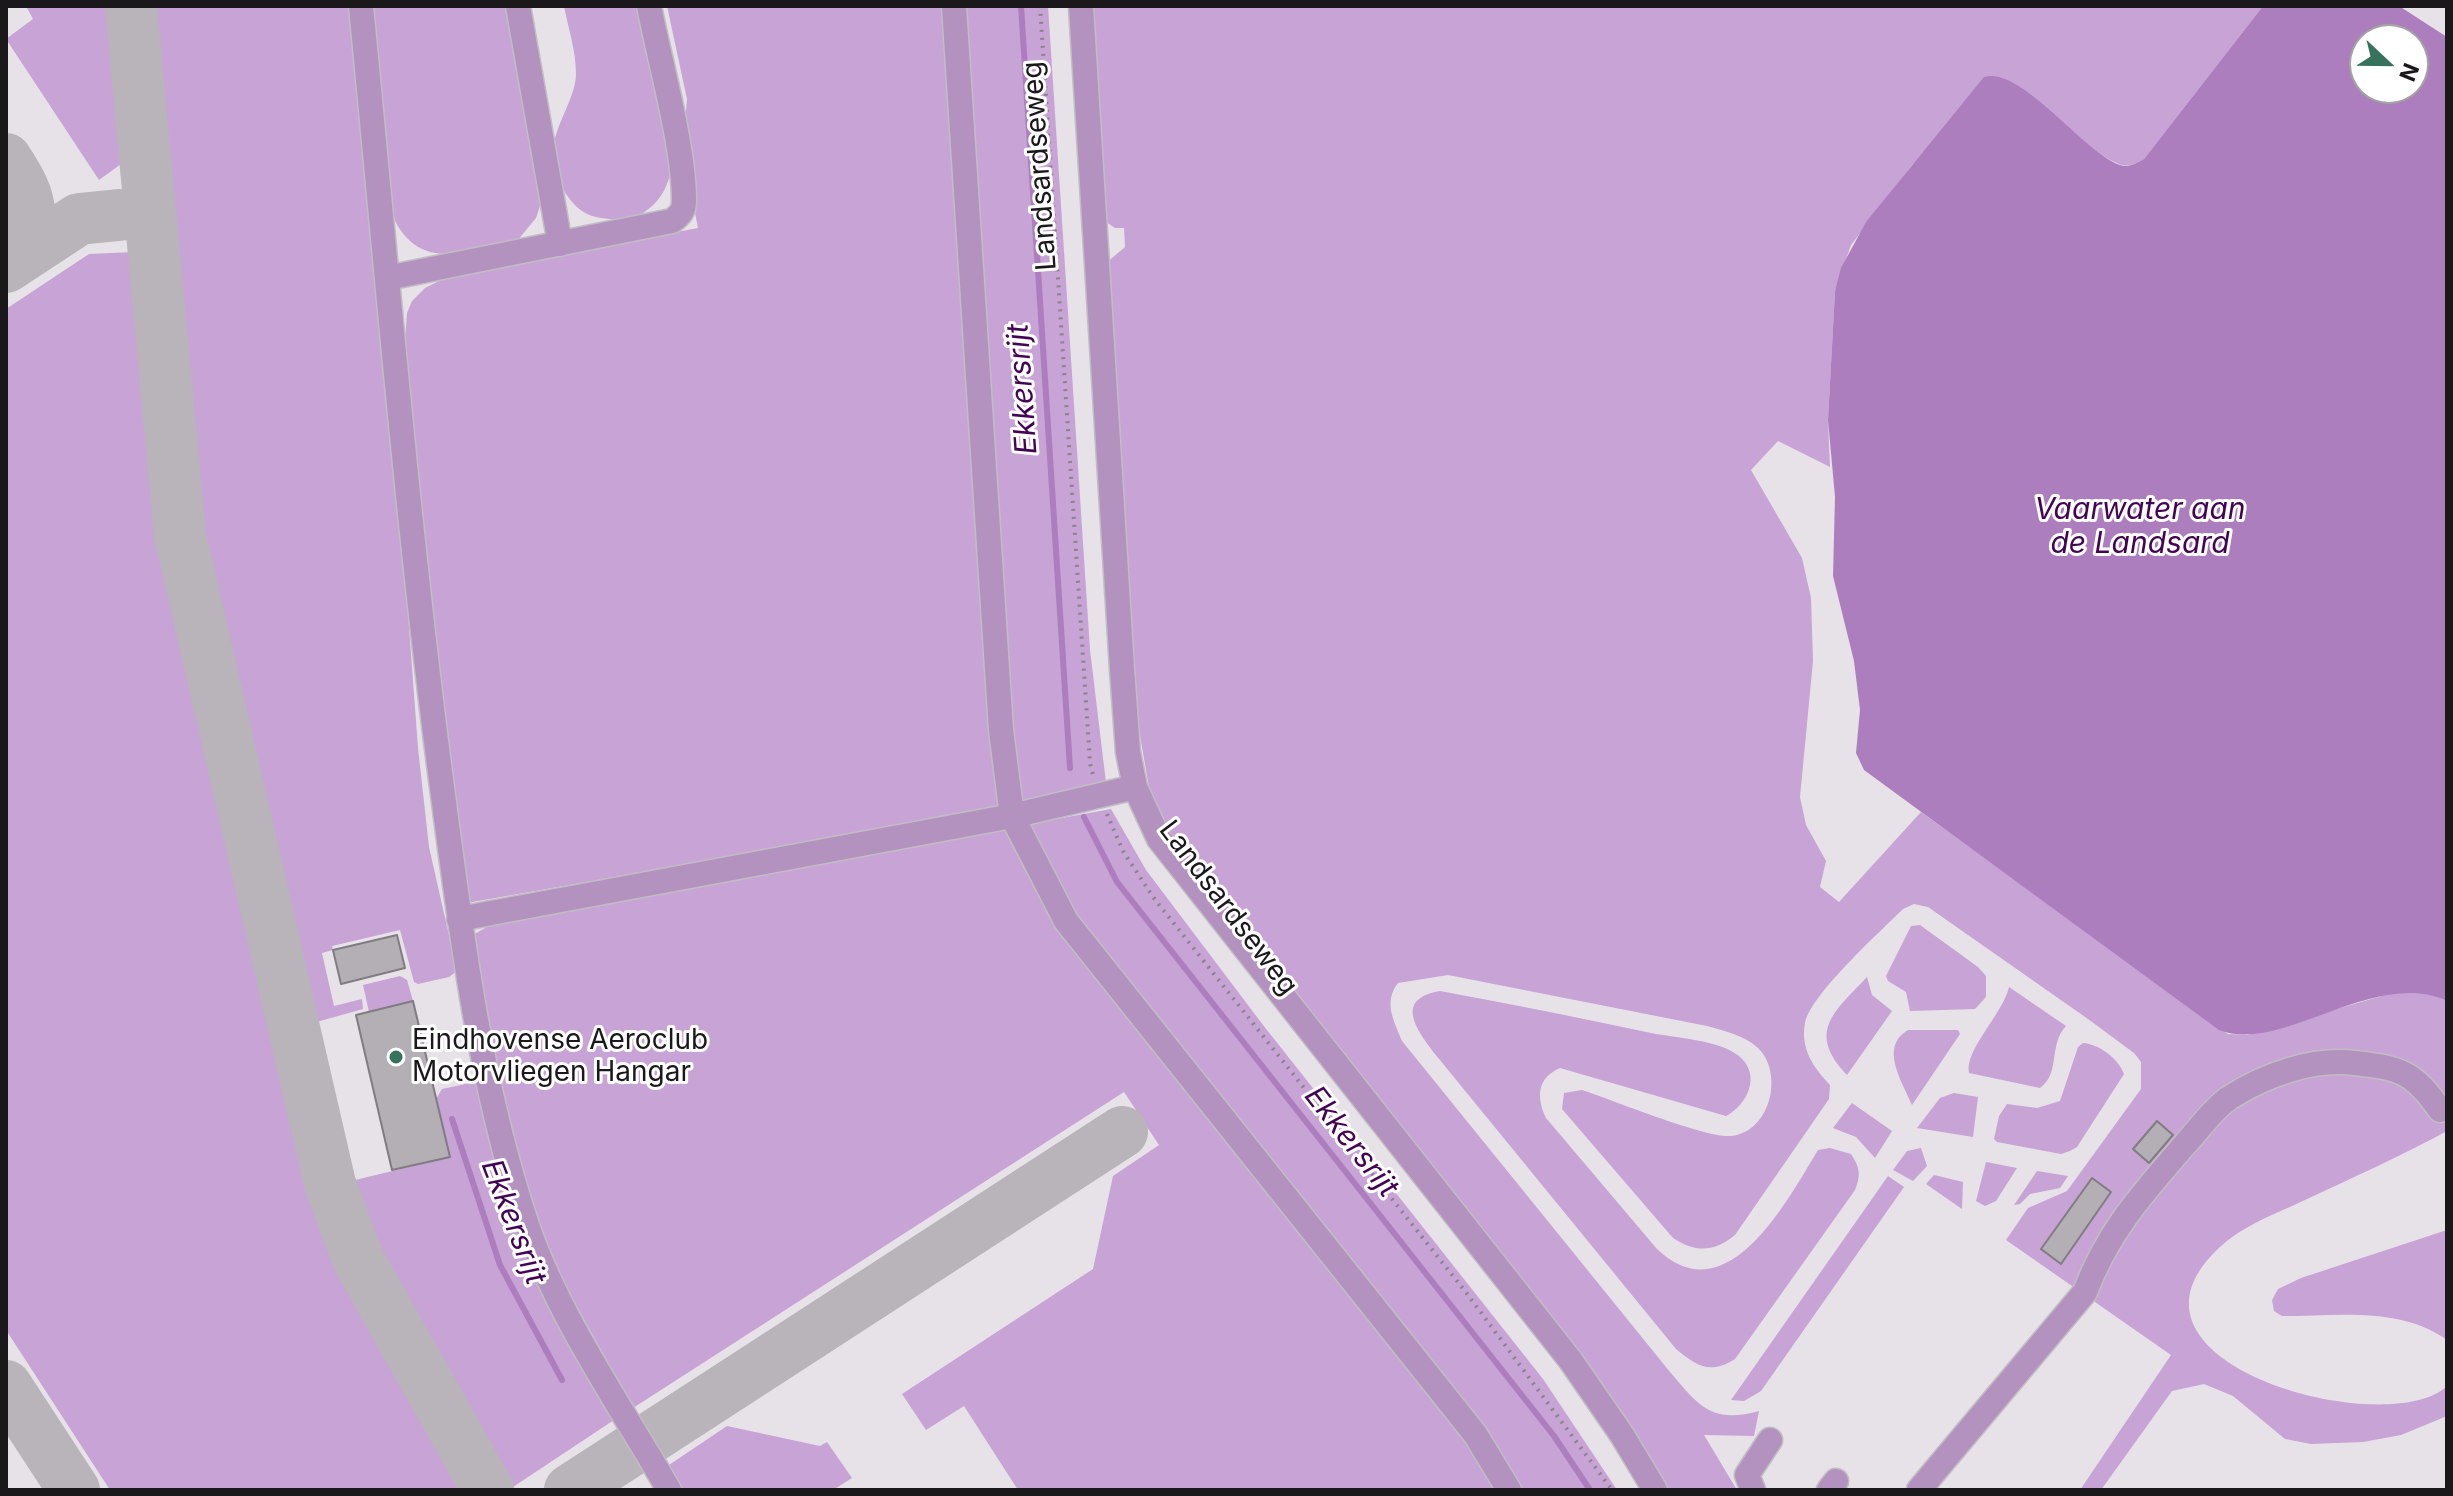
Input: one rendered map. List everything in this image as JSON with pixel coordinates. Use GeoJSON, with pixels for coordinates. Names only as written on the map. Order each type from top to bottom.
{"type":"FeatureCollection","features":[{"type":"Feature","properties":{"kind":"street"},"geometry":{"type":"LineString","coordinates":[[361,6],[422,628],[469,992],[514,1181],[529,1230],[567,1311],[669,1490]]}},
{"type":"Feature","properties":{"kind":"street"},"geometry":{"type":"LineString","coordinates":[[518,6],[560,244]]}},
{"type":"Feature","properties":{"kind":"street"},"geometry":{"type":"LineString","coordinates":[[387,278],[672,221],[682,213],[684,202],[677,152],[649,6]]}},
{"type":"Feature","properties":{"kind":"street"},"geometry":{"type":"LineString","coordinates":[[954,6],[1001,730],[1012,816],[1066,921],[1475,1434],[1509,1490]]}},
{"type":"Feature","properties":{"kind":"street","name":"Landsardseweg"},"geometry":{"type":"LineString","coordinates":[[1081,6],[1122,669],[1128,752],[1135,787],[1168,850],[1571,1361],[1655,1490]]}},
{"type":"Feature","properties":{"kind":"street"},"geometry":{"type":"LineString","coordinates":[[459,919],[1012,816],[1135,787]]}},
{"type":"Feature","properties":{"kind":"street"},"geometry":{"type":"LineString","coordinates":[[1919,1490],[2085,1292],[2100,1252],[2128,1212],[2227,1100],[2274,1074],[2339,1061],[2407,1072],[2426,1089],[2440,1110]]}},
{"type":"Feature","properties":{"kind":"street"},"geometry":{"type":"LineString","coordinates":[[1753,1490],[1747,1475],[1770,1440]]}},
{"type":"Feature","properties":{"kind":"path"},"geometry":{"type":"LineString","coordinates":[[1040,6],[1090,763],[1100,797],[1123,851],[1153,897],[1521,1363],[1612,1490]]}},
{"type":"Feature","properties":{"kind":"shaded area"},"geometry":{"type":"Polygon","coordinates":[[[26,6],[113,6],[128,159],[99,180],[6,39],[33,19],[26,6]]]}},
{"type":"Feature","properties":{"kind":"shaded area"},"geometry":{"type":"Polygon","coordinates":[[[147,6],[352,6],[395,438],[418,748],[429,847],[457,971],[449,977],[418,984],[414,982],[400,930],[332,946],[333,950],[322,953],[334,1006],[362,999],[363,1009],[313,1023],[268,835],[198,507],[147,6]]]}},
{"type":"Feature","properties":{"kind":"shaded area"},"geometry":{"type":"Polygon","coordinates":[[[370,6],[508,6],[541,203],[536,218],[517,241],[443,254],[427,251],[400,230],[390,209],[370,6]]]}},
{"type":"Feature","properties":{"kind":"shaded area"},"geometry":{"type":"Polygon","coordinates":[[[564,6],[644,6],[673,163],[660,197],[650,208],[632,218],[608,219],[586,213],[569,198],[558,177],[554,143],[576,73],[564,6]]]}},
{"type":"Feature","properties":{"kind":"shaded area"},"geometry":{"type":"Polygon","coordinates":[[[667,6],[1048,6],[1090,650],[1107,791],[461,904],[405,340],[407,313],[412,301],[425,288],[455,273],[698,228],[683,151],[687,99],[667,6]]]}},
{"type":"Feature","properties":{"kind":"shaded area"},"geometry":{"type":"Polygon","coordinates":[[[1089,6],[2263,6],[2144,159],[2123,165],[2109,159],[2036,101],[1913,164],[1851,245],[1835,291],[1828,420],[1830,467],[1778,441],[1751,470],[1802,558],[1811,598],[1813,661],[1800,797],[1806,825],[1826,861],[1820,887],[1839,902],[1921,812],[2228,1034],[2247,1035],[2392,993],[2430,993],[2447,1001],[2447,1131],[2239,1232],[2220,1247],[2191,1289],[2194,1326],[2221,1357],[2264,1381],[2316,1397],[2369,1404],[2415,1401],[2447,1386],[2447,1416],[2401,1435],[2363,1442],[2311,1444],[2285,1439],[2233,1396],[2204,1384],[2172,1391],[2101,1490],[2080,1490],[2171,1355],[2006,1240],[2028,1208],[2067,1191],[2141,1089],[2141,1062],[2134,1053],[2088,1019],[1928,907],[1914,904],[1903,909],[1833,980],[1810,1011],[1804,1032],[1806,1050],[1830,1085],[1829,1099],[1735,1235],[1712,1247],[1697,1248],[1673,1238],[1562,1109],[1564,1093],[1582,1090],[1680,1125],[1731,1136],[1745,1132],[1756,1124],[1769,1100],[1770,1072],[1758,1048],[1740,1037],[1707,1026],[1448,975],[1398,983],[1391,1004],[1402,1041],[1670,1372],[1707,1409],[1729,1415],[1759,1411],[1754,1436],[1704,1435],[1737,1490],[1665,1490],[1168,839],[1150,793],[1139,730],[1106,263],[1125,247],[1124,228],[1115,228],[1103,220],[1089,6]]]}},
{"type":"Feature","properties":{"kind":"shaded area"},"geometry":{"type":"Polygon","coordinates":[[[133,252],[160,550],[319,1201],[366,1311],[470,1490],[110,1490],[6,1330],[6,309],[89,254],[133,252]]]}},
{"type":"Feature","properties":{"kind":"shaded area"},"geometry":{"type":"Polygon","coordinates":[[[1111,809],[1146,870],[1263,1025],[1543,1379],[1617,1490],[1018,1490],[964,1406],[926,1430],[902,1394],[1093,1269],[1113,1176],[1159,1145],[1124,1092],[633,1408],[545,1249],[520,1180],[468,938],[495,922],[1111,809]]]}},
{"type":"Feature","properties":{"kind":"shaded area"},"geometry":{"type":"Polygon","coordinates":[[[1920,925],[1986,976],[1986,997],[1975,1009],[1910,1011],[1906,992],[1888,981],[1886,976],[1911,926],[1920,925]]]}},
{"type":"Feature","properties":{"kind":"shaded area"},"geometry":{"type":"Polygon","coordinates":[[[400,976],[407,980],[413,1001],[369,1012],[363,985],[400,976]]]}},
{"type":"Feature","properties":{"kind":"shaded area"},"geometry":{"type":"Polygon","coordinates":[[[1867,977],[1872,995],[1892,1011],[1847,1075],[1828,1046],[1829,1023],[1844,1001],[1867,977]]]}},
{"type":"Feature","properties":{"kind":"shaded area"},"geometry":{"type":"Polygon","coordinates":[[[2009,987],[2066,1026],[2057,1042],[2050,1075],[2040,1088],[1969,1073],[1972,1054],[2000,1009],[2009,987]]]}},
{"type":"Feature","properties":{"kind":"shaded area"},"geometry":{"type":"Polygon","coordinates":[[[1440,991],[1709,1043],[1739,1056],[1750,1072],[1751,1080],[1740,1105],[1726,1116],[1560,1068],[1547,1077],[1541,1089],[1546,1118],[1657,1249],[1683,1266],[1707,1269],[1731,1261],[1752,1244],[1772,1221],[1818,1150],[1830,1148],[1851,1154],[1859,1172],[1855,1190],[1735,1359],[1718,1367],[1704,1366],[1676,1349],[1435,1054],[1416,1025],[1413,1008],[1426,995],[1440,991]]]}},
{"type":"Feature","properties":{"kind":"shaded area"},"geometry":{"type":"Polygon","coordinates":[[[1908,1030],[1958,1030],[1960,1034],[1912,1105],[1895,1065],[1894,1055],[1899,1037],[1908,1030]]]}},
{"type":"Feature","properties":{"kind":"shaded area"},"geometry":{"type":"Polygon","coordinates":[[[2083,1043],[2108,1053],[2124,1074],[2077,1147],[2061,1154],[1997,1142],[1994,1139],[1999,1116],[2007,1104],[2037,1108],[2060,1101],[2078,1047],[2083,1043]]]}},
{"type":"Feature","properties":{"kind":"shaded area"},"geometry":{"type":"Polygon","coordinates":[[[479,1081],[617,1418],[510,1489],[399,1301],[364,1222],[351,1181],[450,1157],[436,1099],[442,1089],[479,1081]]]}},
{"type":"Feature","properties":{"kind":"shaded area"},"geometry":{"type":"Polygon","coordinates":[[[1954,1093],[1978,1097],[1973,1137],[1917,1128],[1940,1098],[1954,1093]]]}},
{"type":"Feature","properties":{"kind":"shaded area"},"geometry":{"type":"Polygon","coordinates":[[[1852,1103],[1892,1131],[1875,1158],[1856,1137],[1833,1128],[1852,1103]]]}},
{"type":"Feature","properties":{"kind":"shaded area"},"geometry":{"type":"Polygon","coordinates":[[[1921,1148],[1927,1166],[1913,1181],[1893,1170],[1907,1151],[1921,1148]]]}},
{"type":"Feature","properties":{"kind":"shaded area"},"geometry":{"type":"Polygon","coordinates":[[[1986,1162],[2017,1168],[1996,1201],[1985,1206],[1976,1201],[1986,1162]]]}},
{"type":"Feature","properties":{"kind":"shaded area"},"geometry":{"type":"Polygon","coordinates":[[[2037,1171],[2068,1176],[2060,1188],[2030,1194],[2020,1204],[2014,1205],[2037,1171]]]}},
{"type":"Feature","properties":{"kind":"shaded area"},"geometry":{"type":"Polygon","coordinates":[[[1934,1175],[1963,1182],[1962,1209],[1926,1184],[1934,1175]]]}},
{"type":"Feature","properties":{"kind":"shaded area"},"geometry":{"type":"Polygon","coordinates":[[[1888,1176],[1904,1187],[1761,1391],[1744,1401],[1731,1400],[1888,1176]]]}},
{"type":"Feature","properties":{"kind":"shaded area"},"geometry":{"type":"Polygon","coordinates":[[[2447,1230],[2447,1340],[2429,1329],[2389,1317],[2282,1316],[2274,1311],[2272,1300],[2278,1289],[2301,1278],[2447,1230]]]}},
{"type":"Feature","properties":{"kind":"shaded area"},"geometry":{"type":"Polygon","coordinates":[[[727,1426],[820,1446],[827,1442],[852,1478],[833,1490],[679,1490],[666,1467],[727,1426]]]}},
{"type":"Feature","properties":{"kind":"water","name":"Vaarwater aan de Landsard"},"geometry":{"type":"Polygon","coordinates":[[[2263,6],[2399,6],[2427,24],[2349,24],[2349,104],[2429,104],[2429,25],[2447,37],[2447,1001],[2419,994],[2390,995],[2271,1031],[2244,1035],[2219,1030],[1864,770],[1856,753],[1860,710],[1854,661],[1833,576],[1835,497],[1828,420],[1835,291],[1841,268],[1866,222],[1984,77],[1999,77],[2016,84],[2105,157],[2123,166],[2144,159],[2263,6]]]}},
{"type":"Feature","properties":{"kind":"building"},"geometry":{"type":"Polygon","coordinates":[[[397,935],[405,968],[341,984],[333,950],[397,935]]]}},
{"type":"Feature","properties":{"kind":"building","name":"Eindhovense Aeroclub Motorvliegen Hangar"},"geometry":{"type":"Polygon","coordinates":[[[413,1001],[450,1157],[392,1170],[356,1015],[413,1001]]]}},
{"type":"Feature","properties":{"kind":"building"},"geometry":{"type":"Polygon","coordinates":[[[2157,1121],[2173,1135],[2149,1163],[2133,1149],[2157,1121]]]}},
{"type":"Feature","properties":{"kind":"building"},"geometry":{"type":"Polygon","coordinates":[[[2092,1178],[2111,1192],[2061,1264],[2041,1249],[2092,1178]]]}},
{"type":"Feature","properties":{"kind":"waterway","name":"Ekkersrijt"},"geometry":{"type":"LineString","coordinates":[[1021,6],[1070,768]]}},
{"type":"Feature","properties":{"kind":"waterway","name":"Ekkersrijt"},"geometry":{"type":"LineString","coordinates":[[1084,817],[1117,882],[1554,1436],[1590,1490]]}},
{"type":"Feature","properties":{"kind":"waterway","name":"Ekkersrijt"},"geometry":{"type":"LineString","coordinates":[[452,1119],[500,1265],[562,1380]]}},
{"type":"Feature","properties":{"kind":"taxiway"},"geometry":{"type":"LineString","coordinates":[[131,6],[180,535],[330,1184],[358,1259],[488,1490]]}},
{"type":"Feature","properties":{"kind":"taxiway"},"geometry":{"type":"LineString","coordinates":[[6,159],[22,187],[29,210],[24,234],[6,262]]}},
{"type":"Feature","properties":{"kind":"taxiway"},"geometry":{"type":"LineString","coordinates":[[6,267],[79,219],[119,215]]}},
{"type":"Feature","properties":{"kind":"taxiway"},"geometry":{"type":"LineString","coordinates":[[570,1490],[1122,1132]]}},
{"type":"Feature","properties":{"kind":"taxiway"},"geometry":{"type":"LineString","coordinates":[[6,1386],[74,1490]]}},
{"type":"Feature","properties":{"kind":"place","name":"Eindhovense Aeroclub Motorvliegen Hangar"},"geometry":{"type":"Point","coordinates":[396,1057]}}]}
